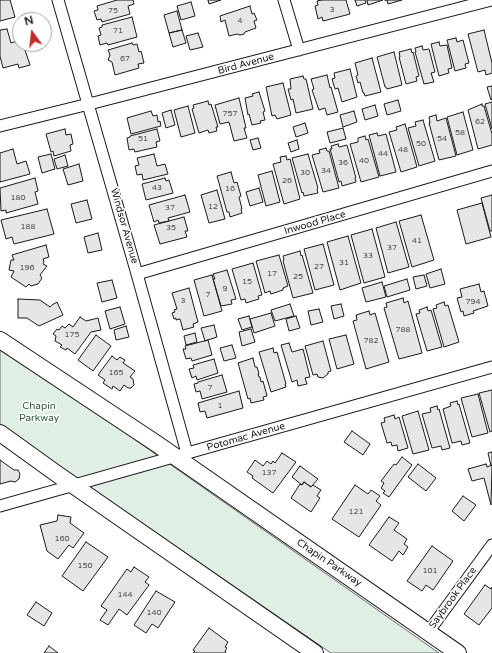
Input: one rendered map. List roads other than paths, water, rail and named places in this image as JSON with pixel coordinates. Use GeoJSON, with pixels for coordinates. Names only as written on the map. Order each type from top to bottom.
{"type":"FeatureCollection","features":[{"type":"Feature","properties":{"kind":"street","name":"Windsor Avenue"},"geometry":{"type":"LineString","coordinates":[[58,0],[137,274],[181,455]]}},
{"type":"Feature","properties":{"kind":"street"},"geometry":{"type":"LineString","coordinates":[[284,0],[299,50]]}},
{"type":"Feature","properties":{"kind":"street","name":"Bird Avenue"},"geometry":{"type":"LineString","coordinates":[[0,126],[487,1]]}},
{"type":"Feature","properties":{"kind":"street","name":"Inwood Place"},"geometry":{"type":"LineString","coordinates":[[137,274],[492,171]]}},
{"type":"Feature","properties":{"kind":"street","name":"Chapin Parkway"},"geometry":{"type":"LineString","coordinates":[[0,340],[181,455],[458,653]]}},
{"type":"Feature","properties":{"kind":"street","name":"Potomac Avenue"},"geometry":{"type":"LineString","coordinates":[[0,506],[492,367]]}},
{"type":"Feature","properties":{"kind":"street"},"geometry":{"type":"LineString","coordinates":[[0,433],[315,653]]}},
{"type":"Feature","properties":{"kind":"street","name":"Saybrook Place"},"geometry":{"type":"LineString","coordinates":[[429,631],[492,545]]}}]}
